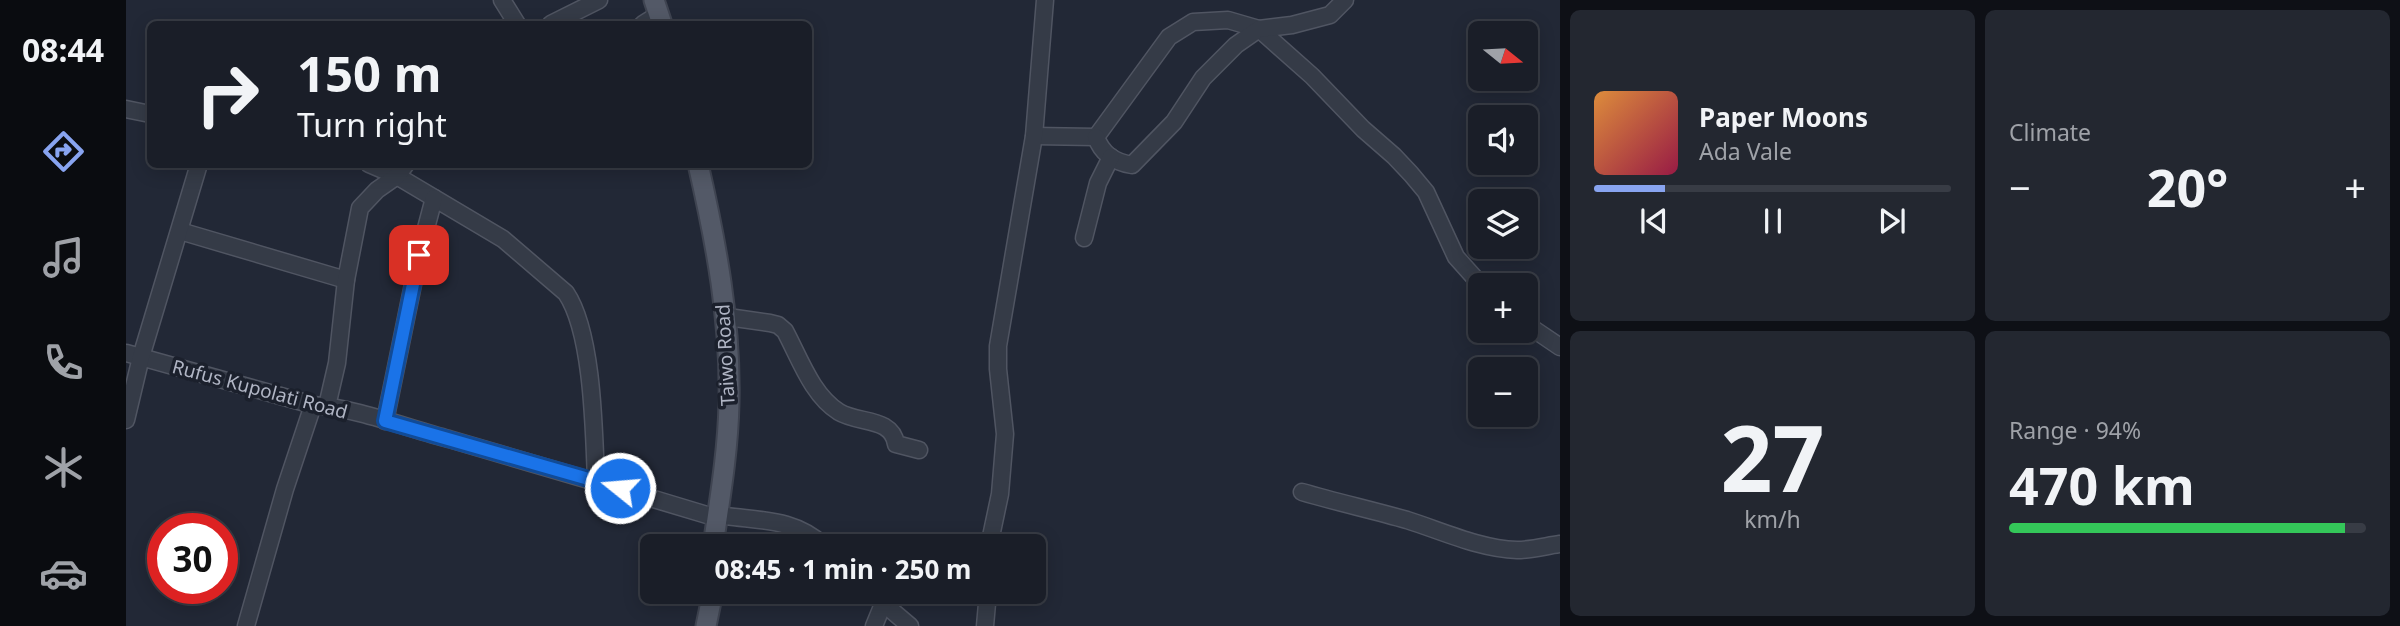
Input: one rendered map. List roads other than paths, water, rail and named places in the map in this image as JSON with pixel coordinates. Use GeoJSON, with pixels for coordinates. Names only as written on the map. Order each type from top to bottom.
{"type":"FeatureCollection","features":[{"type":"Feature","properties":{"kind":"main road","name":"Taiwo Road"},"geometry":{"type":"LineString","coordinates":[[699,168],[720,265],[727,356],[729,401],[721,534]]}},
{"type":"Feature","properties":{"kind":"main road","name":"Taiwo Road"},"geometry":{"type":"LineString","coordinates":[[709,168],[719,212],[735,318],[738,398],[734,457],[717,534]]}},
{"type":"Feature","properties":{"kind":"main road"},"geometry":{"type":"LineString","coordinates":[[699,626],[703,604]]}},
{"type":"Feature","properties":{"kind":"main road"},"geometry":{"type":"LineString","coordinates":[[706,626],[711,604]]}},
{"type":"Feature","properties":{"kind":"street"},"geometry":{"type":"LineString","coordinates":[[502,0],[515,21]]}},
{"type":"Feature","properties":{"kind":"street"},"geometry":{"type":"LineString","coordinates":[[557,21],[599,0]]}},
{"type":"Feature","properties":{"kind":"street"},"geometry":{"type":"LineString","coordinates":[[992,534],[1000,494],[1005,434],[998,346],[1034,136],[1045,0]]}},
{"type":"Feature","properties":{"kind":"street"},"geometry":{"type":"LineString","coordinates":[[1096,137],[1169,37],[1193,22],[1228,20],[1259,29],[1292,25],[1330,15],[1345,0]]}},
{"type":"Feature","properties":{"kind":"street"},"geometry":{"type":"LineString","coordinates":[[1096,137],[1100,150],[1119,163],[1132,165],[1174,122],[1203,78],[1236,45],[1259,29]]}},
{"type":"Feature","properties":{"kind":"street"},"geometry":{"type":"LineString","coordinates":[[1259,29],[1312,76],[1363,129],[1412,174],[1426,192],[1456,257],[1470,273]]}},
{"type":"Feature","properties":{"kind":"street"},"geometry":{"type":"LineString","coordinates":[[126,109],[147,113]]}},
{"type":"Feature","properties":{"kind":"street"},"geometry":{"type":"LineString","coordinates":[[1034,136],[1096,137]]}},
{"type":"Feature","properties":{"kind":"street"},"geometry":{"type":"LineString","coordinates":[[1084,239],[1098,183],[1111,157]]}},
{"type":"Feature","properties":{"kind":"street"},"geometry":{"type":"LineString","coordinates":[[126,420],[133,355],[180,231],[198,168]]}},
{"type":"Feature","properties":{"kind":"street"},"geometry":{"type":"LineString","coordinates":[[246,626],[285,489],[337,363],[346,280],[360,208],[402,170],[434,198],[503,239],[566,293],[574,305],[582,332],[592,399],[596,481]]}},
{"type":"Feature","properties":{"kind":"street"},"geometry":{"type":"LineString","coordinates":[[385,421],[419,255],[434,198]]}},
{"type":"Feature","properties":{"kind":"street"},"geometry":{"type":"LineString","coordinates":[[180,231],[346,280]]}},
{"type":"Feature","properties":{"kind":"street"},"geometry":{"type":"LineString","coordinates":[[735,318],[778,325],[785,331],[820,397],[841,413],[888,427],[895,435],[896,444],[919,450]]}},
{"type":"Feature","properties":{"kind":"street"},"geometry":{"type":"LineString","coordinates":[[1538,332],[1560,347]]}},
{"type":"Feature","properties":{"kind":"street","name":"Rufus Kupolati Road"},"geometry":{"type":"LineString","coordinates":[[133,355],[385,421],[722,517],[777,522],[801,529],[808,534]]}},
{"type":"Feature","properties":{"kind":"street"},"geometry":{"type":"LineString","coordinates":[[1302,492],[1406,520],[1459,538],[1505,548],[1527,550],[1560,544]]}},
{"type":"Feature","properties":{"kind":"street"},"geometry":{"type":"LineString","coordinates":[[874,626],[883,604],[911,626]]}},
{"type":"Feature","properties":{"kind":"street"},"geometry":{"type":"LineString","coordinates":[[985,626],[987,604]]}}]}
